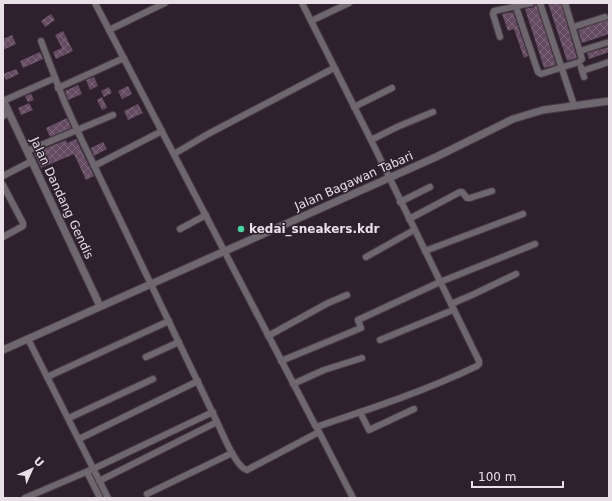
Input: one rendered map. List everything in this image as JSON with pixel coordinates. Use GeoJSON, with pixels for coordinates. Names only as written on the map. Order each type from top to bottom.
{"type":"FeatureCollection","features":[{"type":"Feature","properties":{"kind":"street"},"geometry":{"type":"LineString","coordinates":[[95,3],[353,498]]}},
{"type":"Feature","properties":{"kind":"street"},"geometry":{"type":"LineString","coordinates":[[109,30],[165,3]]}},
{"type":"Feature","properties":{"kind":"street"},"geometry":{"type":"LineString","coordinates":[[41,42],[58,88],[77,130],[212,412],[232,453],[242,468],[247,470],[318,430],[360,412],[450,379],[479,364],[479,361],[302,3]]}},
{"type":"Feature","properties":{"kind":"street"},"geometry":{"type":"LineString","coordinates":[[311,21],[349,3]]}},
{"type":"Feature","properties":{"kind":"street"},"geometry":{"type":"LineString","coordinates":[[500,37],[493,13],[498,6],[516,7],[522,4],[531,3]]}},
{"type":"Feature","properties":{"kind":"street"},"geometry":{"type":"LineString","coordinates":[[540,3],[574,106]]}},
{"type":"Feature","properties":{"kind":"street"},"geometry":{"type":"LineString","coordinates":[[516,7],[538,73],[541,74],[579,62],[582,59],[565,3]]}},
{"type":"Feature","properties":{"kind":"street"},"geometry":{"type":"LineString","coordinates":[[573,27],[605,17]]}},
{"type":"Feature","properties":{"kind":"street"},"geometry":{"type":"LineString","coordinates":[[580,51],[609,42]]}},
{"type":"Feature","properties":{"kind":"street"},"geometry":{"type":"LineString","coordinates":[[58,88],[124,58]]}},
{"type":"Feature","properties":{"kind":"street"},"geometry":{"type":"LineString","coordinates":[[579,62],[583,74],[609,62]]}},
{"type":"Feature","properties":{"kind":"street"},"geometry":{"type":"LineString","coordinates":[[174,154],[234,120],[334,68]]}},
{"type":"Feature","properties":{"kind":"street"},"geometry":{"type":"LineString","coordinates":[[3,100],[55,78]]}},
{"type":"Feature","properties":{"kind":"street"},"geometry":{"type":"LineString","coordinates":[[354,107],[392,88]]}},
{"type":"Feature","properties":{"kind":"street","name":"Jalan Dandang Gendis"},"geometry":{"type":"LineString","coordinates":[[3,100],[6,115],[32,161],[100,306]]}},
{"type":"Feature","properties":{"kind":"street","name":"Jalan Bagawan Tabari"},"geometry":{"type":"LineString","coordinates":[[3,350],[389,178],[522,115],[534,111],[609,101]]}},
{"type":"Feature","properties":{"kind":"street"},"geometry":{"type":"LineString","coordinates":[[370,140],[433,112]]}},
{"type":"Feature","properties":{"kind":"street"},"geometry":{"type":"LineString","coordinates":[[27,151],[113,115]]}},
{"type":"Feature","properties":{"kind":"street"},"geometry":{"type":"LineString","coordinates":[[94,166],[162,131]]}},
{"type":"Feature","properties":{"kind":"street"},"geometry":{"type":"LineString","coordinates":[[3,176],[32,161]]}},
{"type":"Feature","properties":{"kind":"street"},"geometry":{"type":"LineString","coordinates":[[3,185],[23,223],[23,226],[3,237]]}},
{"type":"Feature","properties":{"kind":"street"},"geometry":{"type":"LineString","coordinates":[[400,202],[430,187]]}},
{"type":"Feature","properties":{"kind":"street"},"geometry":{"type":"LineString","coordinates":[[409,219],[460,192],[462,192],[467,198],[470,198],[492,191]]}},
{"type":"Feature","properties":{"kind":"street"},"geometry":{"type":"LineString","coordinates":[[424,251],[523,214]]}},
{"type":"Feature","properties":{"kind":"street"},"geometry":{"type":"LineString","coordinates":[[180,229],[206,215]]}},
{"type":"Feature","properties":{"kind":"street"},"geometry":{"type":"LineString","coordinates":[[366,257],[414,230]]}},
{"type":"Feature","properties":{"kind":"street"},"geometry":{"type":"LineString","coordinates":[[281,361],[361,328],[358,320],[440,282],[535,244]]}},
{"type":"Feature","properties":{"kind":"street"},"geometry":{"type":"LineString","coordinates":[[380,340],[452,307],[472,295],[516,274]]}},
{"type":"Feature","properties":{"kind":"street"},"geometry":{"type":"LineString","coordinates":[[268,336],[328,303],[347,295]]}},
{"type":"Feature","properties":{"kind":"street"},"geometry":{"type":"LineString","coordinates":[[47,377],[169,321]]}},
{"type":"Feature","properties":{"kind":"street"},"geometry":{"type":"LineString","coordinates":[[28,339],[79,439],[90,470],[97,497]]}},
{"type":"Feature","properties":{"kind":"street"},"geometry":{"type":"LineString","coordinates":[[146,357],[179,342]]}},
{"type":"Feature","properties":{"kind":"street"},"geometry":{"type":"LineString","coordinates":[[293,384],[324,370],[362,358]]}},
{"type":"Feature","properties":{"kind":"street"},"geometry":{"type":"LineString","coordinates":[[69,418],[153,379]]}},
{"type":"Feature","properties":{"kind":"street"},"geometry":{"type":"LineString","coordinates":[[79,439],[198,381]]}},
{"type":"Feature","properties":{"kind":"street"},"geometry":{"type":"LineString","coordinates":[[360,412],[369,430],[414,409]]}},
{"type":"Feature","properties":{"kind":"street"},"geometry":{"type":"LineString","coordinates":[[26,498],[90,470],[212,412]]}},
{"type":"Feature","properties":{"kind":"street"},"geometry":{"type":"LineString","coordinates":[[99,481],[217,422]]}},
{"type":"Feature","properties":{"kind":"street"},"geometry":{"type":"LineString","coordinates":[[148,494],[232,453]]}},
{"type":"Feature","properties":{"kind":"street"},"geometry":{"type":"LineString","coordinates":[[90,470],[99,481],[108,498]]}},
{"type":"Feature","properties":{"kind":"building"},"geometry":{"type":"Polygon","coordinates":[[[536,3],[556,65],[544,68],[525,9],[534,7],[536,3]]]}},
{"type":"Feature","properties":{"kind":"building"},"geometry":{"type":"Polygon","coordinates":[[[548,3],[561,3],[577,58],[567,61],[548,3]]]}},
{"type":"Feature","properties":{"kind":"building"},"geometry":{"type":"Polygon","coordinates":[[[513,12],[528,56],[524,58],[514,29],[508,31],[502,14],[513,12]]]}},
{"type":"Feature","properties":{"kind":"building"},"geometry":{"type":"Polygon","coordinates":[[[51,14],[55,20],[45,27],[41,21],[51,14]]]}},
{"type":"Feature","properties":{"kind":"building"},"geometry":{"type":"Polygon","coordinates":[[[609,19],[609,34],[582,43],[578,30],[609,19]]]}},
{"type":"Feature","properties":{"kind":"building"},"geometry":{"type":"Polygon","coordinates":[[[63,31],[73,51],[56,59],[53,52],[62,48],[55,35],[63,31]]]}},
{"type":"Feature","properties":{"kind":"building"},"geometry":{"type":"Polygon","coordinates":[[[12,35],[16,44],[3,50],[3,39],[12,35]]]}},
{"type":"Feature","properties":{"kind":"building"},"geometry":{"type":"Polygon","coordinates":[[[609,47],[609,52],[589,59],[587,53],[609,47]]]}},
{"type":"Feature","properties":{"kind":"building"},"geometry":{"type":"Polygon","coordinates":[[[40,52],[43,59],[23,68],[20,61],[40,52]]]}},
{"type":"Feature","properties":{"kind":"building"},"geometry":{"type":"Polygon","coordinates":[[[16,69],[19,74],[6,80],[3,74],[16,69]]]}},
{"type":"Feature","properties":{"kind":"building"},"geometry":{"type":"Polygon","coordinates":[[[94,77],[98,86],[90,90],[86,80],[94,77]]]}},
{"type":"Feature","properties":{"kind":"building"},"geometry":{"type":"Polygon","coordinates":[[[78,85],[82,94],[68,100],[65,91],[78,85]]]}},
{"type":"Feature","properties":{"kind":"building"},"geometry":{"type":"Polygon","coordinates":[[[128,86],[132,94],[122,99],[118,91],[128,86]]]}},
{"type":"Feature","properties":{"kind":"building"},"geometry":{"type":"Polygon","coordinates":[[[109,87],[112,93],[104,97],[101,91],[109,87]]]}},
{"type":"Feature","properties":{"kind":"building"},"geometry":{"type":"Polygon","coordinates":[[[31,94],[34,100],[28,102],[25,96],[31,94]]]}},
{"type":"Feature","properties":{"kind":"building"},"geometry":{"type":"Polygon","coordinates":[[[102,97],[107,108],[102,110],[97,100],[102,97]]]}},
{"type":"Feature","properties":{"kind":"building"},"geometry":{"type":"Polygon","coordinates":[[[29,103],[33,110],[21,115],[18,108],[29,103]]]}},
{"type":"Feature","properties":{"kind":"building"},"geometry":{"type":"Polygon","coordinates":[[[138,104],[143,113],[128,120],[124,111],[138,104]]]}},
{"type":"Feature","properties":{"kind":"building"},"geometry":{"type":"Polygon","coordinates":[[[67,118],[71,128],[50,137],[46,128],[67,118]]]}},
{"type":"Feature","properties":{"kind":"building"},"geometry":{"type":"Polygon","coordinates":[[[76,139],[94,176],[86,180],[74,154],[41,168],[34,153],[66,140],[67,143],[76,139]]]}},
{"type":"Feature","properties":{"kind":"building"},"geometry":{"type":"Polygon","coordinates":[[[103,142],[107,149],[94,156],[91,148],[103,142]]]}},
{"type":"Feature","properties":{"kind":"place","name":"kedai_sneakers.kdr"},"geometry":{"type":"Point","coordinates":[241,229]}}]}
